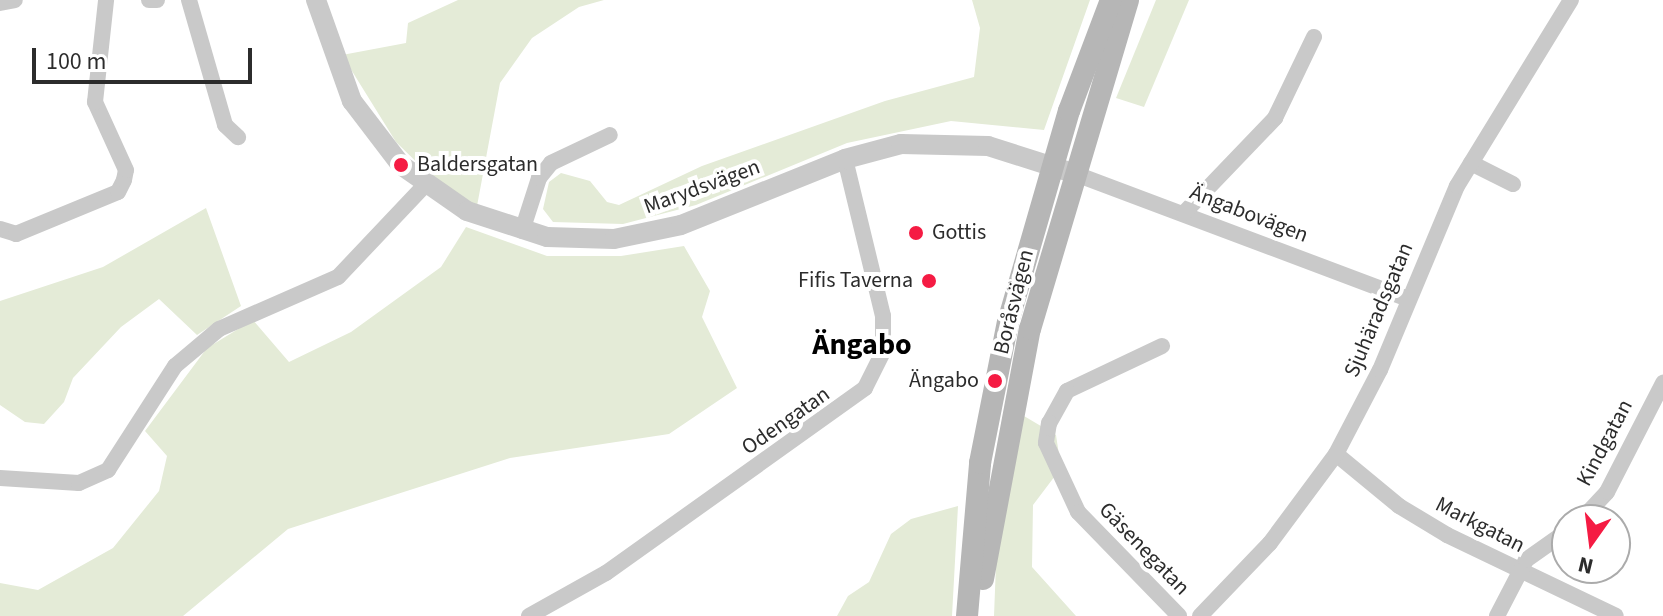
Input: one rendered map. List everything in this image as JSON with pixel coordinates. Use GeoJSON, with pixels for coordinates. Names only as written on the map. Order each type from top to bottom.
{"type":"FeatureCollection","features":[{"type":"Feature","properties":{"kind":"main road","name":"Boråsvägen"},"geometry":{"type":"LineString","coordinates":[[967,616],[987,423],[1111,0]]}},
{"type":"Feature","properties":{"kind":"main road","name":"Boråsvägen"},"geometry":{"type":"LineString","coordinates":[[978,616],[1007,426],[1063,169],[1128,0]]}},
{"type":"Feature","properties":{"kind":"street"},"geometry":{"type":"LineString","coordinates":[[0,3],[15,0]]}},
{"type":"Feature","properties":{"kind":"street"},"geometry":{"type":"LineString","coordinates":[[0,229],[16,234],[118,192],[124,180],[126,170],[95,102],[106,0]]}},
{"type":"Feature","properties":{"kind":"street"},"geometry":{"type":"LineString","coordinates":[[149,0],[157,0]]}},
{"type":"Feature","properties":{"kind":"street"},"geometry":{"type":"LineString","coordinates":[[189,0],[225,125],[238,137]]}},
{"type":"Feature","properties":{"kind":"street","name":"Marydsvägen"},"geometry":{"type":"LineString","coordinates":[[316,0],[352,101],[378,139],[425,185],[467,211],[522,231],[575,239],[636,237],[681,225],[845,159],[890,145],[943,142],[988,146],[1063,169]]}},
{"type":"Feature","properties":{"kind":"street","name":"Sjuhäradsgatan"},"geometry":{"type":"LineString","coordinates":[[1200,616],[1270,543],[1336,454],[1471,163],[1571,0]]}},
{"type":"Feature","properties":{"kind":"street"},"geometry":{"type":"LineString","coordinates":[[1184,213],[1275,118],[1314,37]]}},
{"type":"Feature","properties":{"kind":"street"},"geometry":{"type":"LineString","coordinates":[[522,231],[539,178],[551,163],[610,135]]}},
{"type":"Feature","properties":{"kind":"street","name":"Odengatan"},"geometry":{"type":"LineString","coordinates":[[529,616],[606,573],[865,388],[883,352],[883,316],[845,159]]}},
{"type":"Feature","properties":{"kind":"street"},"geometry":{"type":"LineString","coordinates":[[1471,163],[1513,184]]}},
{"type":"Feature","properties":{"kind":"street","name":"Ängabovägen"},"geometry":{"type":"LineString","coordinates":[[1063,169],[1408,299]]}},
{"type":"Feature","properties":{"kind":"street"},"geometry":{"type":"LineString","coordinates":[[0,478],[79,483],[108,470],[175,366],[219,329],[338,277],[425,185]]}},
{"type":"Feature","properties":{"kind":"street","name":"Gäsenegatan"},"geometry":{"type":"LineString","coordinates":[[1162,346],[1067,391],[1049,423],[1046,443],[1078,512],[1179,616]]}},
{"type":"Feature","properties":{"kind":"street","name":"Kindgatan"},"geometry":{"type":"LineString","coordinates":[[1596,504],[1607,492],[1663,383]]}},
{"type":"Feature","properties":{"kind":"street","name":"Markgatan"},"geometry":{"type":"LineString","coordinates":[[1336,454],[1399,506],[1520,571],[1616,616]]}},
{"type":"Feature","properties":{"kind":"street"},"geometry":{"type":"LineString","coordinates":[[1497,616],[1520,571],[1541,545],[1551,540]]}},
{"type":"Feature","properties":{"kind":"green space"},"geometry":{"type":"Polygon","coordinates":[[[458,0],[604,0],[579,7],[532,38],[500,83],[477,206],[440,185],[396,142],[342,55],[406,43],[408,23],[458,0]]]}},
{"type":"Feature","properties":{"kind":"green space"},"geometry":{"type":"Polygon","coordinates":[[[972,0],[1090,0],[1044,130],[951,121],[847,143],[696,205],[623,224],[553,222],[543,209],[549,182],[561,173],[590,181],[607,202],[619,205],[702,166],[885,101],[974,77],[980,28],[972,0]]]}},
{"type":"Feature","properties":{"kind":"green space"},"geometry":{"type":"Polygon","coordinates":[[[1156,0],[1189,0],[1144,107],[1116,98],[1156,0]]]}},
{"type":"Feature","properties":{"kind":"green space"},"geometry":{"type":"Polygon","coordinates":[[[206,208],[241,306],[197,335],[159,299],[121,327],[73,378],[64,402],[44,424],[25,422],[0,405],[0,301],[103,267],[206,208]]]}},
{"type":"Feature","properties":{"kind":"green space"},"geometry":{"type":"Polygon","coordinates":[[[466,227],[547,256],[621,256],[684,246],[710,291],[702,317],[737,388],[669,434],[510,458],[288,529],[183,616],[0,616],[0,583],[38,590],[113,548],[159,491],[167,456],[145,431],[207,348],[253,320],[289,362],[351,332],[441,267],[466,227]]]}},
{"type":"Feature","properties":{"kind":"green space"},"geometry":{"type":"Polygon","coordinates":[[[1024,416],[1056,435],[1061,468],[1033,505],[1032,567],[1076,616],[994,616],[996,564],[1024,416]]]}},
{"type":"Feature","properties":{"kind":"green space"},"geometry":{"type":"Polygon","coordinates":[[[958,506],[952,616],[837,616],[848,596],[869,582],[891,534],[911,519],[958,506]]]}},
{"type":"Feature","properties":{"kind":"place","name":"Baldersgatan"},"geometry":{"type":"Point","coordinates":[401,165]}},
{"type":"Feature","properties":{"kind":"place","name":"Gottis"},"geometry":{"type":"Point","coordinates":[916,233]}},
{"type":"Feature","properties":{"kind":"place","name":"Fifis Taverna"},"geometry":{"type":"Point","coordinates":[929,281]}},
{"type":"Feature","properties":{"kind":"place","name":"Ängabo"},"geometry":{"type":"Point","coordinates":[995,381]}},
{"type":"Feature","properties":{"kind":"district","name":"Ängabo"},"geometry":{"type":"Point","coordinates":[862,345]}}]}
